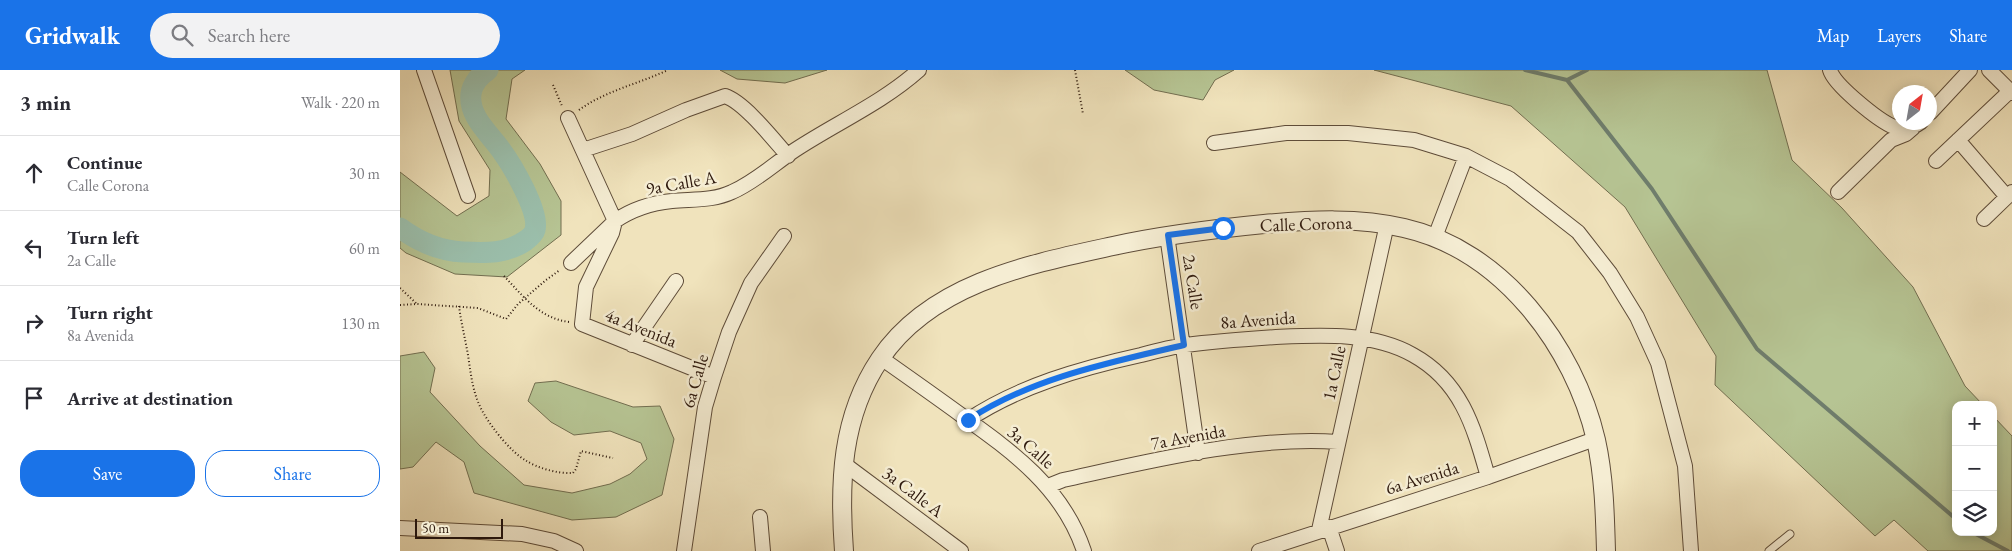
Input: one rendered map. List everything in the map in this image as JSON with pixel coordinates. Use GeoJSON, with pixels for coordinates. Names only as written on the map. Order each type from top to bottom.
{"type":"FeatureCollection","features":[{"type":"Feature","properties":{"kind":"street"},"geometry":{"type":"LineString","coordinates":[[424,70],[468,196]]}},
{"type":"Feature","properties":{"kind":"street","name":"9a Calle A"},"geometry":{"type":"LineString","coordinates":[[570,263],[625,214],[671,201],[707,199],[732,192],[861,112],[920,70]]}},
{"type":"Feature","properties":{"kind":"street"},"geometry":{"type":"LineString","coordinates":[[1830,70],[1842,87],[1892,125]]}},
{"type":"Feature","properties":{"kind":"street"},"geometry":{"type":"LineString","coordinates":[[1937,105],[1970,70]]}},
{"type":"Feature","properties":{"kind":"street"},"geometry":{"type":"LineString","coordinates":[[1936,162],[2011,92],[1989,70]]}},
{"type":"Feature","properties":{"kind":"street"},"geometry":{"type":"LineString","coordinates":[[584,150],[639,131],[686,110],[725,96],[733,100],[762,125],[788,156]]}},
{"type":"Feature","properties":{"kind":"street"},"geometry":{"type":"LineString","coordinates":[[568,118],[615,221],[612,233],[586,287],[582,324]]}},
{"type":"Feature","properties":{"kind":"street"},"geometry":{"type":"LineString","coordinates":[[1838,192],[1891,140],[1911,130]]}},
{"type":"Feature","properties":{"kind":"street"},"geometry":{"type":"LineString","coordinates":[[1214,143],[1286,133],[1348,133],[1414,140],[1466,156],[1510,179],[1578,232],[1610,273],[1637,317],[1658,363],[1685,466],[1691,551]]}},
{"type":"Feature","properties":{"kind":"street"},"geometry":{"type":"LineString","coordinates":[[1958,140],[2009,194],[1984,219]]}},
{"type":"Feature","properties":{"kind":"street"},"geometry":{"type":"LineString","coordinates":[[1435,237],[1466,156]]}},
{"type":"Feature","properties":{"kind":"street","name":"Calle Corona"},"geometry":{"type":"LineString","coordinates":[[844,551],[843,463],[853,414],[881,358],[911,323],[928,309],[980,283],[1063,256],[1168,235],[1223,228],[1302,221],[1338,221],[1387,224],[1435,237],[1455,247],[1500,279],[1519,295],[1541,322],[1558,346],[1571,371],[1583,398],[1595,439],[1600,468],[1606,551]]}},
{"type":"Feature","properties":{"kind":"street","name":"1a Calle"},"geometry":{"type":"LineString","coordinates":[[1324,529],[1338,442],[1360,337],[1387,224]]}},
{"type":"Feature","properties":{"kind":"street","name":"2a Calle"},"geometry":{"type":"LineString","coordinates":[[1168,235],[1198,453]]}},
{"type":"Feature","properties":{"kind":"street","name":"6a Calle"},"geometry":{"type":"LineString","coordinates":[[684,551],[705,407],[714,377],[730,332],[751,283],[784,236]]}},
{"type":"Feature","properties":{"kind":"street"},"geometry":{"type":"LineString","coordinates":[[632,345],[676,281]]}},
{"type":"Feature","properties":{"kind":"street","name":"4a Avenida"},"geometry":{"type":"LineString","coordinates":[[582,324],[714,377]]}},
{"type":"Feature","properties":{"kind":"street","name":"8a Avenida"},"geometry":{"type":"LineString","coordinates":[[968,420],[1014,395],[1074,372],[1184,345],[1304,336],[1360,337],[1389,344],[1414,355],[1434,369],[1451,387],[1464,406],[1474,429],[1488,477]]}},
{"type":"Feature","properties":{"kind":"street","name":"3a Calle"},"geometry":{"type":"LineString","coordinates":[[881,358],[1020,459],[1048,486],[1065,510],[1080,538],[1084,551]]}},
{"type":"Feature","properties":{"kind":"street","name":"6a Avenida"},"geometry":{"type":"LineString","coordinates":[[1259,551],[1488,477],[1595,439]]}},
{"type":"Feature","properties":{"kind":"street","name":"7a Avenida"},"geometry":{"type":"LineString","coordinates":[[1048,486],[1072,478],[1198,453],[1265,443],[1338,442]]}},
{"type":"Feature","properties":{"kind":"street","name":"3a Calle A"},"geometry":{"type":"LineString","coordinates":[[843,463],[961,551]]}},
{"type":"Feature","properties":{"kind":"street"},"geometry":{"type":"LineString","coordinates":[[760,517],[763,551]]}},
{"type":"Feature","properties":{"kind":"street"},"geometry":{"type":"LineString","coordinates":[[400,528],[522,534],[554,541],[576,551]]}},
{"type":"Feature","properties":{"kind":"street"},"geometry":{"type":"LineString","coordinates":[[1324,529],[1337,551]]}},
{"type":"Feature","properties":{"kind":"lane"},"geometry":{"type":"LineString","coordinates":[[1769,551],[1790,534]]}},
{"type":"Feature","properties":{"kind":"path"},"geometry":{"type":"LineString","coordinates":[[553,85],[568,118],[608,93],[668,70]]}},
{"type":"Feature","properties":{"kind":"path"},"geometry":{"type":"LineString","coordinates":[[1075,70],[1083,114]]}},
{"type":"Feature","properties":{"kind":"path"},"geometry":{"type":"LineString","coordinates":[[400,305],[418,304],[478,308],[506,319],[524,299],[570,263]]}},
{"type":"Feature","properties":{"kind":"path"},"geometry":{"type":"LineString","coordinates":[[504,276],[524,299],[538,310],[562,321],[582,324]]}},
{"type":"Feature","properties":{"kind":"path"},"geometry":{"type":"LineString","coordinates":[[400,288],[418,304]]}},
{"type":"Feature","properties":{"kind":"path"},"geometry":{"type":"LineString","coordinates":[[459,306],[470,376],[475,393],[484,414],[510,447],[525,460],[566,474],[572,473],[576,469],[580,451],[613,458]]}},
{"type":"Feature","properties":{"kind":"green space"},"geometry":{"type":"Polygon","coordinates":[[[450,70],[525,70],[512,79],[506,119],[540,164],[561,201],[561,235],[507,277],[455,274],[406,253],[400,248],[400,172],[457,216],[489,196],[490,170],[459,121],[450,70]]]}},
{"type":"Feature","properties":{"kind":"green space"},"geometry":{"type":"Polygon","coordinates":[[[720,70],[827,70],[785,83],[737,79],[720,70]]]}},
{"type":"Feature","properties":{"kind":"green space"},"geometry":{"type":"Polygon","coordinates":[[[1125,70],[1234,70],[1215,80],[1203,100],[1154,90],[1125,70]]]}},
{"type":"Feature","properties":{"kind":"green space"},"geometry":{"type":"Polygon","coordinates":[[[1374,70],[1767,70],[1792,160],[1842,208],[1913,287],[1965,386],[1979,401],[1952,401],[1952,536],[1997,536],[1997,420],[2012,436],[2012,551],[1928,551],[1894,520],[1875,536],[1715,385],[1716,356],[1625,207],[1511,106],[1374,70]]]}},
{"type":"Feature","properties":{"kind":"green space"},"geometry":{"type":"Polygon","coordinates":[[[424,352],[435,368],[430,392],[480,446],[524,485],[572,493],[610,484],[630,474],[647,459],[641,443],[610,431],[574,435],[551,422],[528,401],[535,383],[556,381],[633,407],[660,406],[674,439],[662,495],[616,517],[572,520],[474,493],[464,462],[436,442],[413,467],[400,469],[400,356],[424,352]]]}},
{"type":"Feature","properties":{"kind":"waterway"},"geometry":{"type":"LineString","coordinates":[[400,228],[415,238],[438,248],[471,252],[495,252],[511,248],[525,241],[535,230],[533,212],[518,177],[473,110],[471,102],[473,87],[479,77],[488,70]]}},
{"type":"Feature","properties":{"kind":"waterway"},"geometry":{"type":"LineString","coordinates":[[1525,70],[1567,80],[1652,189],[1757,349],[1952,516]]}},
{"type":"Feature","properties":{"kind":"waterway"},"geometry":{"type":"LineString","coordinates":[[1567,80],[1587,70]]}},
{"type":"Feature","properties":{"kind":"waterway"},"geometry":{"type":"LineString","coordinates":[[1980,536],[2008,551]]}},
{"type":"Feature","properties":{"kind":"route"},"geometry":{"type":"LineString","coordinates":[[968,420],[1014,395],[1074,372],[1184,345],[1168,235],[1223,228]]}}]}
